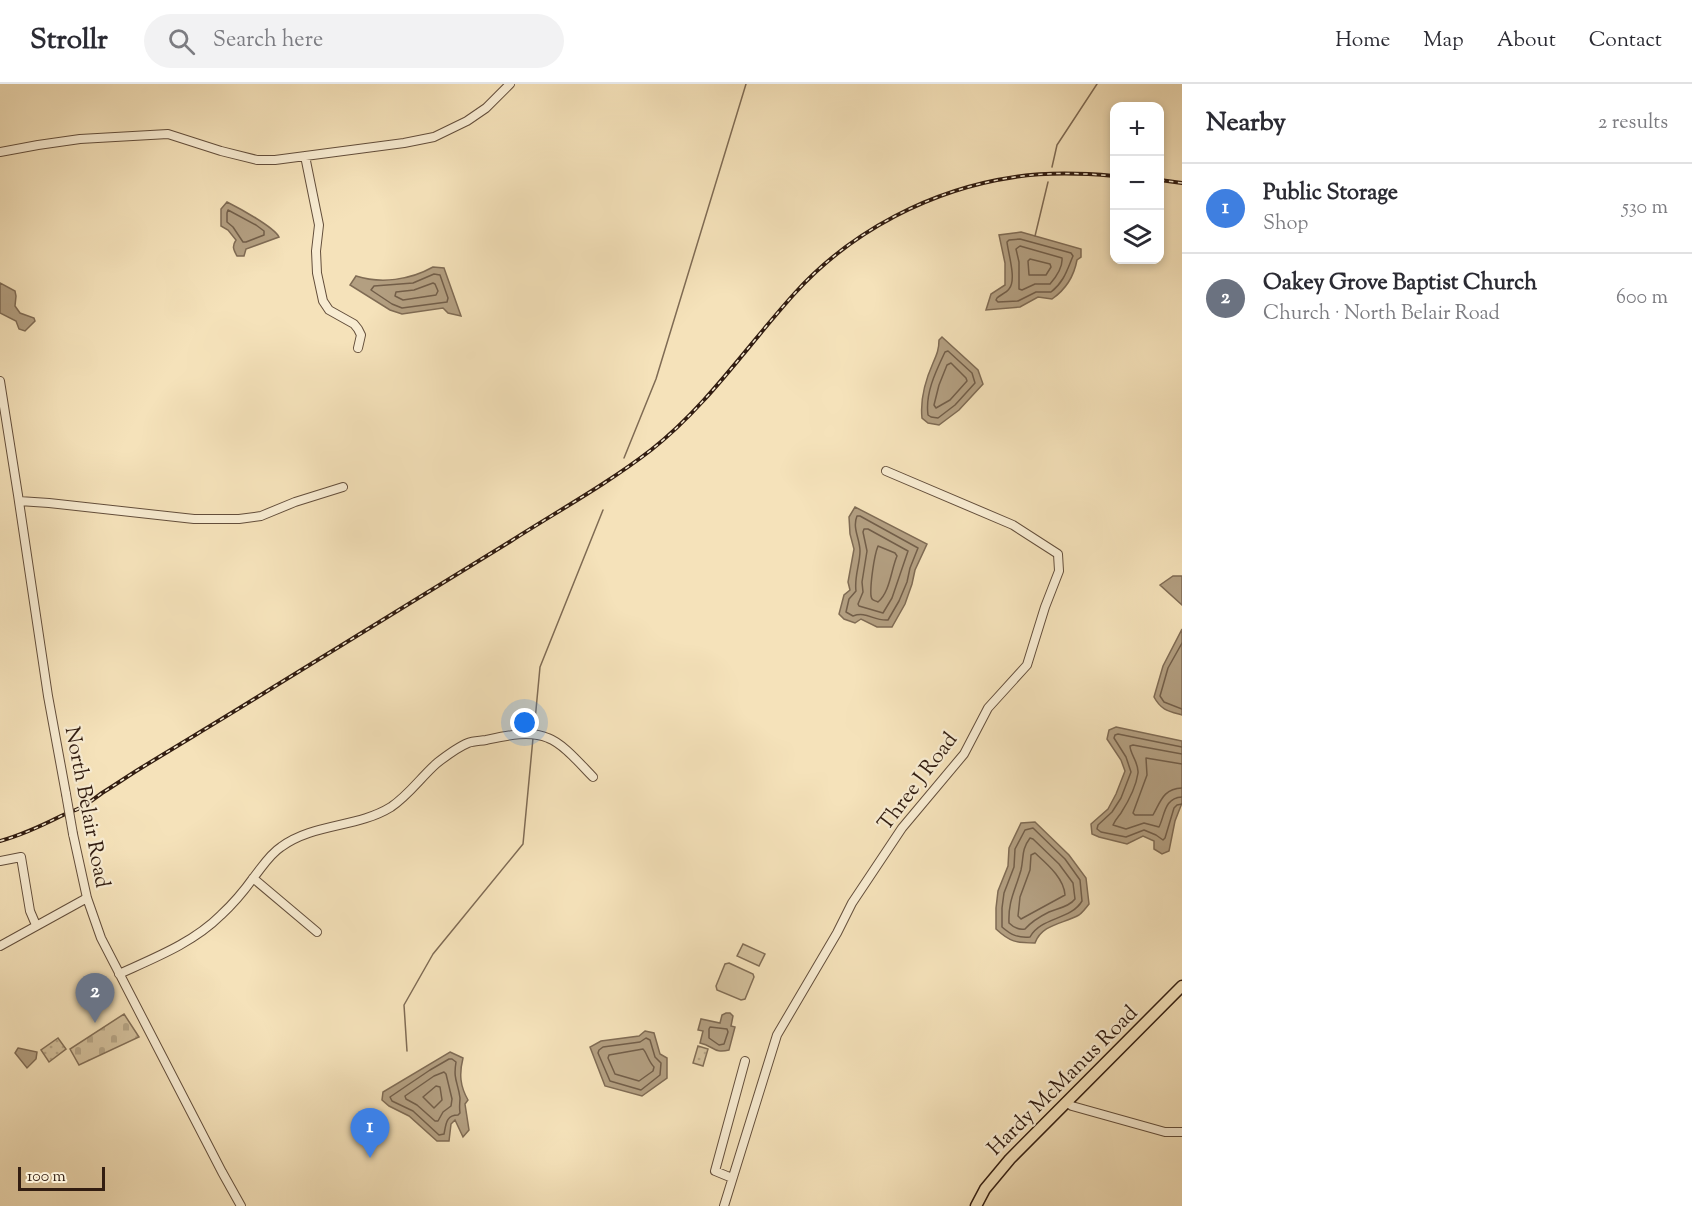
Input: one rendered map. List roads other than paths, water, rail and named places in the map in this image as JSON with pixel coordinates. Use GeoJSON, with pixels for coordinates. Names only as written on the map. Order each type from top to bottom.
{"type":"FeatureCollection","features":[{"type":"Feature","properties":{"kind":"main road","name":"Hardy McManus Road"},"geometry":{"type":"LineString","coordinates":[[976,1206],[985,1189],[1004,1166],[1182,986]]}},
{"type":"Feature","properties":{"kind":"street"},"geometry":{"type":"LineString","coordinates":[[0,152],[80,139],[168,134],[257,160],[274,160],[404,143],[434,137],[466,121],[486,108],[510,84]]}},
{"type":"Feature","properties":{"kind":"street"},"geometry":{"type":"LineString","coordinates":[[305,156],[319,225],[316,251],[317,273],[323,301],[329,310],[354,324],[358,329],[361,335],[358,348]]}},
{"type":"Feature","properties":{"kind":"street","name":"North Belair Road"},"geometry":{"type":"LineString","coordinates":[[0,381],[45,678],[87,898],[101,938],[241,1206]]}},
{"type":"Feature","properties":{"kind":"street","name":"Three J Road"},"geometry":{"type":"LineString","coordinates":[[724,1206],[777,1035],[852,903],[902,828],[964,754],[988,708],[1027,665],[1059,571],[1058,554],[1012,525],[886,471]]}},
{"type":"Feature","properties":{"kind":"street"},"geometry":{"type":"LineString","coordinates":[[19,501],[194,519],[239,519],[261,516],[295,502],[343,487]]}},
{"type":"Feature","properties":{"kind":"street"},"geometry":{"type":"LineString","coordinates":[[119,974],[166,953],[206,928],[220,916],[278,848],[309,832],[371,817],[392,806],[440,761],[468,743],[515,734],[540,735],[558,744],[593,777]]}},
{"type":"Feature","properties":{"kind":"street"},"geometry":{"type":"LineString","coordinates":[[0,861],[21,857],[30,911],[36,925]]}},
{"type":"Feature","properties":{"kind":"street"},"geometry":{"type":"LineString","coordinates":[[253,878],[317,932]]}},
{"type":"Feature","properties":{"kind":"street"},"geometry":{"type":"LineString","coordinates":[[0,946],[87,898]]}},
{"type":"Feature","properties":{"kind":"street"},"geometry":{"type":"LineString","coordinates":[[732,1178],[715,1171],[745,1061]]}},
{"type":"Feature","properties":{"kind":"street"},"geometry":{"type":"LineString","coordinates":[[1066,1102],[1165,1132],[1182,1132]]}},
{"type":"Feature","properties":{"kind":"water"},"geometry":{"type":"Polygon","coordinates":[[[227,202],[264,223],[279,237],[246,249],[244,256],[237,256],[234,248],[236,240],[228,230],[221,226],[221,209],[227,202]]]}},
{"type":"Feature","properties":{"kind":"water"},"geometry":{"type":"Polygon","coordinates":[[[1021,232],[1081,249],[1081,257],[1077,260],[1068,282],[1052,299],[1038,297],[1020,307],[986,310],[991,294],[1005,285],[1005,263],[999,235],[1021,232]]]}},
{"type":"Feature","properties":{"kind":"water"},"geometry":{"type":"Polygon","coordinates":[[[433,267],[444,268],[461,316],[448,313],[443,308],[402,314],[390,310],[350,285],[356,276],[375,280],[405,278],[433,267]]]}},
{"type":"Feature","properties":{"kind":"water"},"geometry":{"type":"Polygon","coordinates":[[[0,283],[15,291],[15,306],[20,313],[34,318],[35,321],[25,331],[19,329],[16,321],[0,313],[0,283]]]}},
{"type":"Feature","properties":{"kind":"water"},"geometry":{"type":"Polygon","coordinates":[[[942,337],[978,370],[983,384],[959,410],[939,425],[928,423],[922,418],[922,397],[925,383],[938,352],[939,340],[942,337]]]}},
{"type":"Feature","properties":{"kind":"water"},"geometry":{"type":"Polygon","coordinates":[[[855,507],[927,544],[915,570],[905,604],[892,627],[877,627],[861,619],[855,623],[844,619],[839,614],[844,595],[850,590],[848,582],[854,549],[849,517],[855,507]]]}},
{"type":"Feature","properties":{"kind":"water"},"geometry":{"type":"Polygon","coordinates":[[[1173,576],[1182,576],[1182,605],[1160,585],[1173,576]]]}},
{"type":"Feature","properties":{"kind":"water"},"geometry":{"type":"Polygon","coordinates":[[[1182,629],[1182,715],[1165,709],[1154,697],[1163,666],[1182,629]]]}},
{"type":"Feature","properties":{"kind":"water"},"geometry":{"type":"Polygon","coordinates":[[[1116,727],[1182,741],[1182,803],[1175,821],[1169,851],[1162,854],[1154,849],[1154,841],[1143,836],[1127,844],[1092,834],[1091,824],[1108,809],[1125,771],[1121,760],[1107,739],[1109,730],[1116,727]]]}},
{"type":"Feature","properties":{"kind":"water"},"geometry":{"type":"Polygon","coordinates":[[[1035,822],[1069,855],[1086,878],[1089,904],[1079,915],[1048,928],[1035,943],[1023,943],[1005,937],[996,929],[996,908],[998,891],[1008,866],[1009,848],[1021,823],[1035,822]]]}},
{"type":"Feature","properties":{"kind":"water"},"geometry":{"type":"Polygon","coordinates":[[[726,1013],[733,1016],[731,1026],[735,1027],[729,1050],[717,1050],[700,1043],[703,1031],[698,1030],[701,1019],[720,1023],[722,1015],[726,1013]]]}},
{"type":"Feature","properties":{"kind":"water"},"geometry":{"type":"Polygon","coordinates":[[[645,1031],[654,1033],[660,1054],[667,1058],[667,1078],[642,1096],[605,1086],[590,1047],[601,1041],[639,1036],[645,1031]]]}},
{"type":"Feature","properties":{"kind":"water"},"geometry":{"type":"Polygon","coordinates":[[[18,1048],[37,1052],[36,1059],[27,1068],[15,1053],[18,1048]]]}},
{"type":"Feature","properties":{"kind":"water"},"geometry":{"type":"Polygon","coordinates":[[[450,1052],[463,1058],[461,1080],[468,1100],[465,1104],[469,1130],[463,1137],[455,1120],[451,1124],[449,1141],[437,1141],[409,1116],[382,1100],[383,1092],[450,1052]]]}},
{"type":"Feature","properties":{"kind":"waterway"},"geometry":{"type":"LineString","coordinates":[[624,458],[656,379],[746,84]]}},
{"type":"Feature","properties":{"kind":"waterway"},"geometry":{"type":"LineString","coordinates":[[1052,167],[1057,145],[1097,84]]}},
{"type":"Feature","properties":{"kind":"waterway"},"geometry":{"type":"LineString","coordinates":[[1035,236],[1048,182]]}},
{"type":"Feature","properties":{"kind":"waterway"},"geometry":{"type":"LineString","coordinates":[[534,731],[540,667],[603,510]]}},
{"type":"Feature","properties":{"kind":"waterway"},"geometry":{"type":"LineString","coordinates":[[407,1051],[404,1005],[433,954],[523,844],[533,738]]}},
{"type":"Feature","properties":{"kind":"railway"},"geometry":{"type":"LineString","coordinates":[[0,841],[31,830],[83,806],[617,474],[671,433],[709,395],[795,293],[841,250],[867,232],[924,203],[953,191],[984,183],[1040,174],[1110,176]]}},
{"type":"Feature","properties":{"kind":"railway"},"geometry":{"type":"LineString","coordinates":[[1164,181],[1182,183]]}},
{"type":"Feature","properties":{"kind":"place","name":"Oakey Grove Baptist Church"},"geometry":{"type":"Point","coordinates":[95,1023]}},
{"type":"Feature","properties":{"kind":"place","name":"Public Storage"},"geometry":{"type":"Point","coordinates":[370,1158]}}]}
